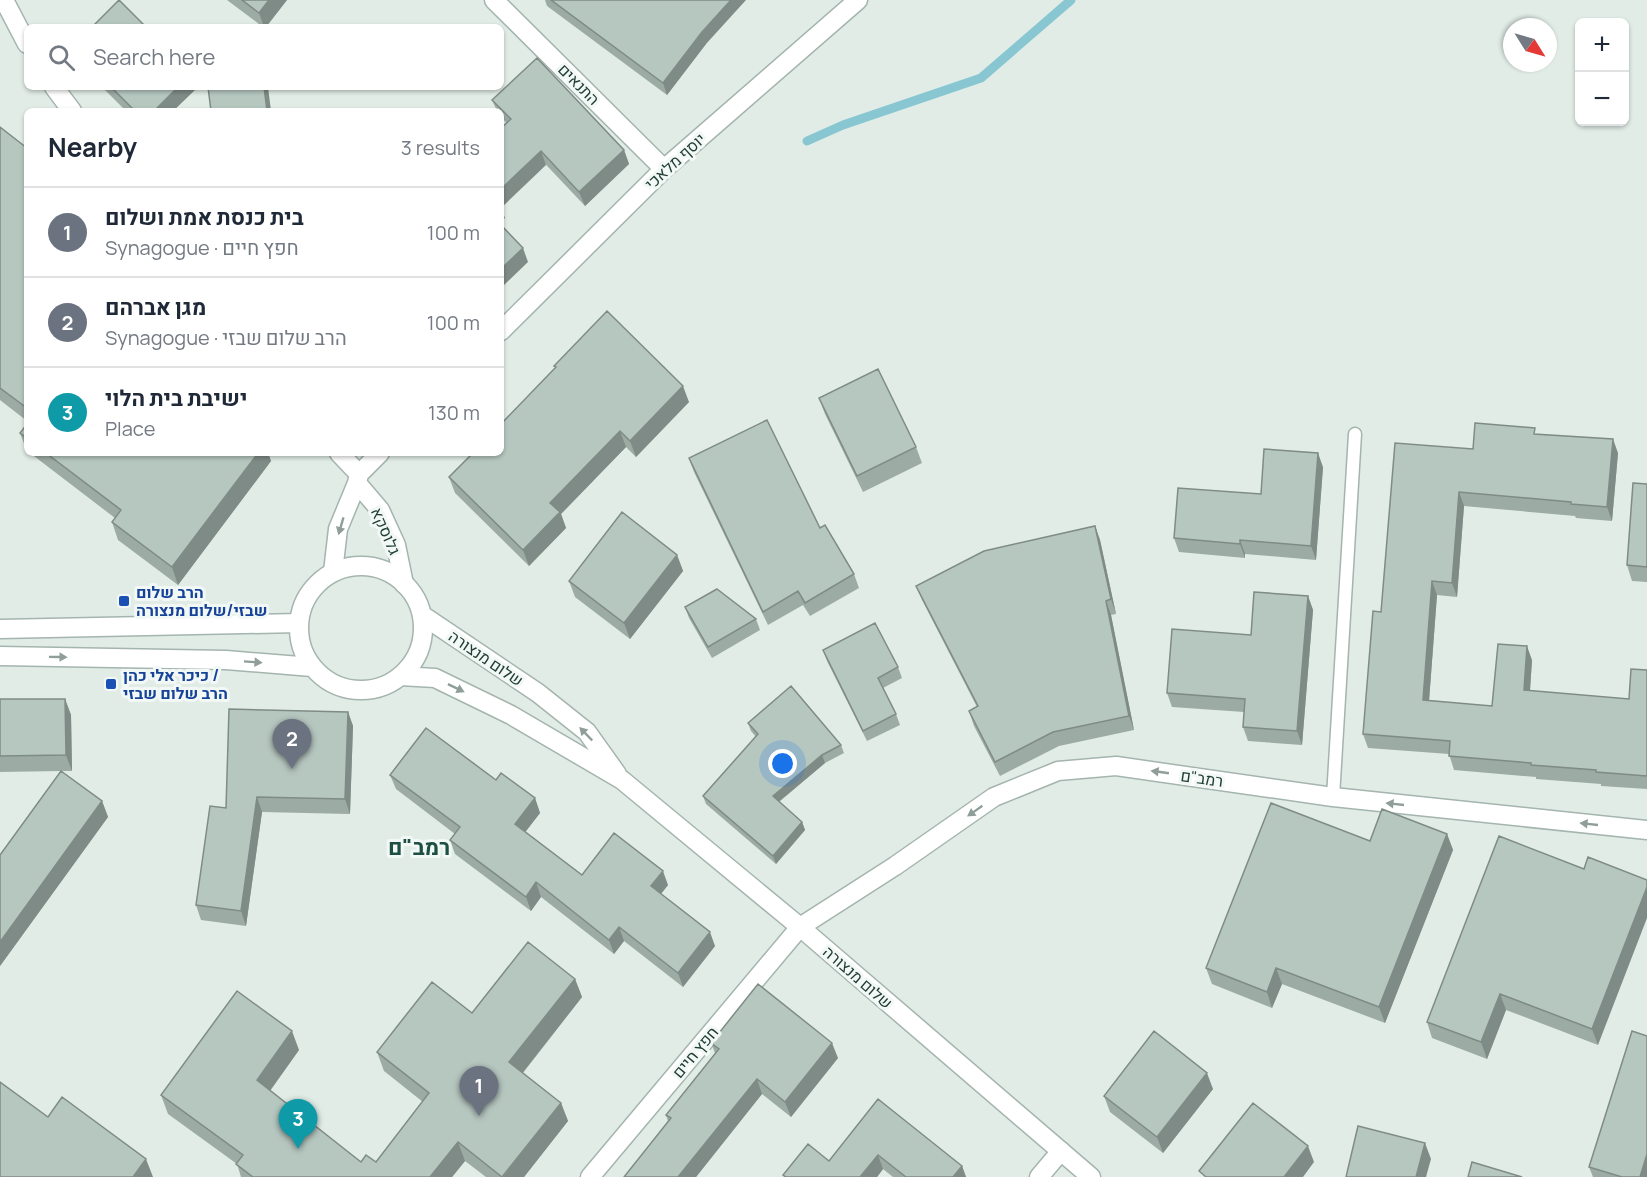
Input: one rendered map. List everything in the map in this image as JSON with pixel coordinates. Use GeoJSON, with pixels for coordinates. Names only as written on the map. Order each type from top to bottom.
{"type":"FeatureCollection","features":[{"type":"Feature","properties":{"kind":"street"},"geometry":{"type":"LineString","coordinates":[[4,0],[24,38]]}},
{"type":"Feature","properties":{"kind":"street","name":"התנאים"},"geometry":{"type":"LineString","coordinates":[[494,0],[664,169]]}},
{"type":"Feature","properties":{"kind":"street","name":"יוסף מלאכי"},"geometry":{"type":"LineString","coordinates":[[504,329],[664,169],[858,0]]}},
{"type":"Feature","properties":{"kind":"street"},"geometry":{"type":"LineString","coordinates":[[56,90],[70,108]]}},
{"type":"Feature","properties":{"kind":"street","name":"גלוסקא"},"geometry":{"type":"LineString","coordinates":[[341,456],[380,510],[396,545],[404,584]]}},
{"type":"Feature","properties":{"kind":"street"},"geometry":{"type":"LineString","coordinates":[[358,478],[377,456]]}},
{"type":"Feature","properties":{"kind":"street","name":"גלוסקא"},"geometry":{"type":"LineString","coordinates":[[333,572],[339,529],[358,478]]}},
{"type":"Feature","properties":{"kind":"street"},"geometry":{"type":"LineString","coordinates":[[354,566],[377,567],[398,577],[404,584],[414,594],[422,615],[423,637],[415,659],[400,676],[388,684],[375,688],[347,689],[322,677],[312,667],[304,653],[300,638],[301,610],[315,586],[333,572],[354,566]]}},
{"type":"Feature","properties":{"kind":"street","name":"שלום מנצורה"},"geometry":{"type":"LineString","coordinates":[[422,615],[538,693],[587,732],[622,780]]}},
{"type":"Feature","properties":{"kind":"street"},"geometry":{"type":"LineString","coordinates":[[0,629],[299,623]]}},
{"type":"Feature","properties":{"kind":"street"},"geometry":{"type":"LineString","coordinates":[[0,656],[226,660],[312,667]]}},
{"type":"Feature","properties":{"kind":"street","name":"שלום מנצורה"},"geometry":{"type":"LineString","coordinates":[[400,676],[435,678],[511,715],[622,780],[800,927],[1091,1177]]}},
{"type":"Feature","properties":{"kind":"street","name":"רמב\"ם"},"geometry":{"type":"LineString","coordinates":[[800,927],[895,866],[994,797],[1058,771],[1116,766],[1333,797],[1647,830]]}},
{"type":"Feature","properties":{"kind":"street","name":"חפץ חיים"},"geometry":{"type":"LineString","coordinates":[[590,1177],[800,927]]}},
{"type":"Feature","properties":{"kind":"street"},"geometry":{"type":"LineString","coordinates":[[1039,1177],[1061,1150]]}},
{"type":"Feature","properties":{"kind":"lane"},"geometry":{"type":"LineString","coordinates":[[1333,797],[1355,434]]}},
{"type":"Feature","properties":{"kind":"building"},"geometry":{"type":"Polygon","coordinates":[[[119,0],[143,24],[95,24],[119,0]]]}},
{"type":"Feature","properties":{"kind":"building"},"geometry":{"type":"Polygon","coordinates":[[[242,0],[269,0],[259,13],[242,0]]]}},
{"type":"Feature","properties":{"kind":"building"},"geometry":{"type":"Polygon","coordinates":[[[551,0],[731,0],[702,32],[663,83],[551,0]]]}},
{"type":"Feature","properties":{"kind":"building"},"geometry":{"type":"Polygon","coordinates":[[[537,58],[624,150],[579,192],[541,151],[504,186],[504,125],[511,119],[504,112],[504,108],[500,108],[492,100],[537,58]]]}},
{"type":"Feature","properties":{"kind":"building"},"geometry":{"type":"Polygon","coordinates":[[[114,90],[175,90],[157,108],[132,108],[114,90]]]}},
{"type":"Feature","properties":{"kind":"building"},"geometry":{"type":"Polygon","coordinates":[[[208,90],[264,90],[267,108],[211,108],[208,90]]]}},
{"type":"Feature","properties":{"kind":"building"},"geometry":{"type":"Polygon","coordinates":[[[0,127],[24,146],[24,406],[0,388],[0,127]]]}},
{"type":"Feature","properties":{"kind":"building"},"geometry":{"type":"Polygon","coordinates":[[[504,228],[523,248],[504,266],[504,228]]]}},
{"type":"Feature","properties":{"kind":"building"},"geometry":{"type":"Polygon","coordinates":[[[607,311],[683,386],[630,441],[620,431],[550,503],[560,512],[523,550],[449,477],[470,456],[504,456],[504,421],[556,367],[554,366],[607,311]]]}},
{"type":"Feature","properties":{"kind":"building"},"geometry":{"type":"Polygon","coordinates":[[[878,369],[916,447],[857,476],[819,398],[878,369]]]}},
{"type":"Feature","properties":{"kind":"building"},"geometry":{"type":"Polygon","coordinates":[[[767,420],[820,528],[825,525],[854,574],[805,603],[798,591],[763,612],[689,458],[767,420]]]}},
{"type":"Feature","properties":{"kind":"building"},"geometry":{"type":"Polygon","coordinates":[[[1475,423],[1535,428],[1534,434],[1613,439],[1607,507],[1459,492],[1452,583],[1432,581],[1423,700],[1492,706],[1498,644],[1527,646],[1524,690],[1629,699],[1631,669],[1647,670],[1647,776],[1449,756],[1450,741],[1363,734],[1373,611],[1381,612],[1395,443],[1473,449],[1475,423]]]}},
{"type":"Feature","properties":{"kind":"building"},"geometry":{"type":"Polygon","coordinates":[[[1264,449],[1318,453],[1311,546],[1240,540],[1240,544],[1174,538],[1178,488],[1261,494],[1264,449]]]}},
{"type":"Feature","properties":{"kind":"building"},"geometry":{"type":"Polygon","coordinates":[[[50,456],[256,456],[172,567],[112,522],[121,510],[50,456]]]}},
{"type":"Feature","properties":{"kind":"building"},"geometry":{"type":"Polygon","coordinates":[[[1633,483],[1647,484],[1647,567],[1627,565],[1633,483]]]}},
{"type":"Feature","properties":{"kind":"building"},"geometry":{"type":"Polygon","coordinates":[[[622,512],[677,555],[624,623],[569,581],[622,512]]]}},
{"type":"Feature","properties":{"kind":"building"},"geometry":{"type":"Polygon","coordinates":[[[1095,526],[1111,599],[1106,601],[1129,716],[1053,732],[995,762],[969,711],[978,706],[916,586],[984,551],[1095,526]]]}},
{"type":"Feature","properties":{"kind":"building"},"geometry":{"type":"Polygon","coordinates":[[[717,589],[756,619],[708,647],[685,607],[717,589]]]}},
{"type":"Feature","properties":{"kind":"building"},"geometry":{"type":"Polygon","coordinates":[[[1254,592],[1308,596],[1297,731],[1243,727],[1245,699],[1167,693],[1172,629],[1251,635],[1254,592]]]}},
{"type":"Feature","properties":{"kind":"building"},"geometry":{"type":"Polygon","coordinates":[[[875,623],[898,667],[878,678],[896,714],[863,731],[823,650],[875,623]]]}},
{"type":"Feature","properties":{"kind":"building"},"geometry":{"type":"Polygon","coordinates":[[[791,686],[841,745],[822,755],[773,796],[802,822],[773,856],[703,796],[758,734],[748,723],[791,686]]]}},
{"type":"Feature","properties":{"kind":"building"},"geometry":{"type":"Polygon","coordinates":[[[0,699],[65,699],[66,755],[0,756],[0,699]]]}},
{"type":"Feature","properties":{"kind":"building"},"geometry":{"type":"Polygon","coordinates":[[[229,709],[348,712],[345,799],[257,797],[241,911],[196,905],[210,806],[226,808],[229,709]]]}},
{"type":"Feature","properties":{"kind":"building"},"geometry":{"type":"Polygon","coordinates":[[[426,728],[496,780],[501,773],[535,798],[515,824],[582,875],[614,833],[663,871],[651,886],[710,932],[678,973],[619,927],[609,940],[536,882],[526,897],[450,840],[460,827],[390,775],[426,728]]]}},
{"type":"Feature","properties":{"kind":"building"},"geometry":{"type":"Polygon","coordinates":[[[61,771],[102,801],[0,942],[0,855],[61,771]]]}},
{"type":"Feature","properties":{"kind":"building"},"geometry":{"type":"Polygon","coordinates":[[[1271,803],[1370,841],[1382,809],[1447,834],[1379,1007],[1276,968],[1267,992],[1206,968],[1271,803]]]}},
{"type":"Feature","properties":{"kind":"building"},"geometry":{"type":"Polygon","coordinates":[[[1499,836],[1584,869],[1588,857],[1647,880],[1647,887],[1592,1029],[1500,994],[1481,1042],[1427,1022],[1499,836]]]}},
{"type":"Feature","properties":{"kind":"building"},"geometry":{"type":"Polygon","coordinates":[[[528,942],[575,979],[509,1062],[561,1103],[502,1177],[458,1142],[430,1177],[253,1177],[236,1164],[243,1155],[161,1095],[237,991],[292,1031],[257,1080],[361,1162],[366,1155],[376,1162],[429,1093],[377,1052],[432,982],[472,1013],[528,942]]]}},
{"type":"Feature","properties":{"kind":"building"},"geometry":{"type":"Polygon","coordinates":[[[758,984],[832,1043],[785,1102],[757,1079],[678,1177],[624,1177],[671,1118],[666,1115],[719,1049],[711,1043],[758,984]]]}},
{"type":"Feature","properties":{"kind":"building"},"geometry":{"type":"Polygon","coordinates":[[[1154,1031],[1207,1073],[1157,1137],[1104,1096],[1154,1031]]]}},
{"type":"Feature","properties":{"kind":"building"},"geometry":{"type":"Polygon","coordinates":[[[1632,1031],[1647,1036],[1647,1154],[1640,1177],[1622,1177],[1589,1167],[1632,1031]]]}},
{"type":"Feature","properties":{"kind":"building"},"geometry":{"type":"Polygon","coordinates":[[[0,1082],[48,1117],[62,1097],[146,1159],[133,1177],[0,1177],[0,1082]]]}},
{"type":"Feature","properties":{"kind":"building"},"geometry":{"type":"Polygon","coordinates":[[[878,1099],[962,1166],[953,1177],[906,1177],[878,1155],[860,1177],[786,1177],[783,1175],[808,1144],[829,1161],[878,1099]]]}},
{"type":"Feature","properties":{"kind":"building"},"geometry":{"type":"Polygon","coordinates":[[[1253,1103],[1308,1146],[1284,1177],[1206,1177],[1199,1171],[1253,1103]]]}},
{"type":"Feature","properties":{"kind":"building"},"geometry":{"type":"Polygon","coordinates":[[[1358,1126],[1425,1143],[1416,1177],[1346,1177],[1358,1126]]]}},
{"type":"Feature","properties":{"kind":"building"},"geometry":{"type":"Polygon","coordinates":[[[1472,1162],[1522,1177],[1468,1177],[1472,1162]]]}},
{"type":"Feature","properties":{"kind":"waterway"},"geometry":{"type":"LineString","coordinates":[[807,141],[843,125],[981,78],[1071,0]]}},
{"type":"Feature","properties":{"kind":"place","name":"הרב שלום שבזי/שלום מנצורה"},"geometry":{"type":"Point","coordinates":[124,601]}},
{"type":"Feature","properties":{"kind":"place","name":"כיכר אלי כהן / הרב שלום שבזי"},"geometry":{"type":"Point","coordinates":[111,684]}},
{"type":"Feature","properties":{"kind":"place","name":"מגן אברהם"},"geometry":{"type":"Point","coordinates":[292,769]}},
{"type":"Feature","properties":{"kind":"place","name":"בית כנסת אמת ושלום"},"geometry":{"type":"Point","coordinates":[479,1116]}},
{"type":"Feature","properties":{"kind":"place","name":"ישיבת בית הלוי"},"geometry":{"type":"Point","coordinates":[298,1149]}},
{"type":"Feature","properties":{"kind":"district","name":"רמב\"ם"},"geometry":{"type":"Point","coordinates":[419,847]}}]}
